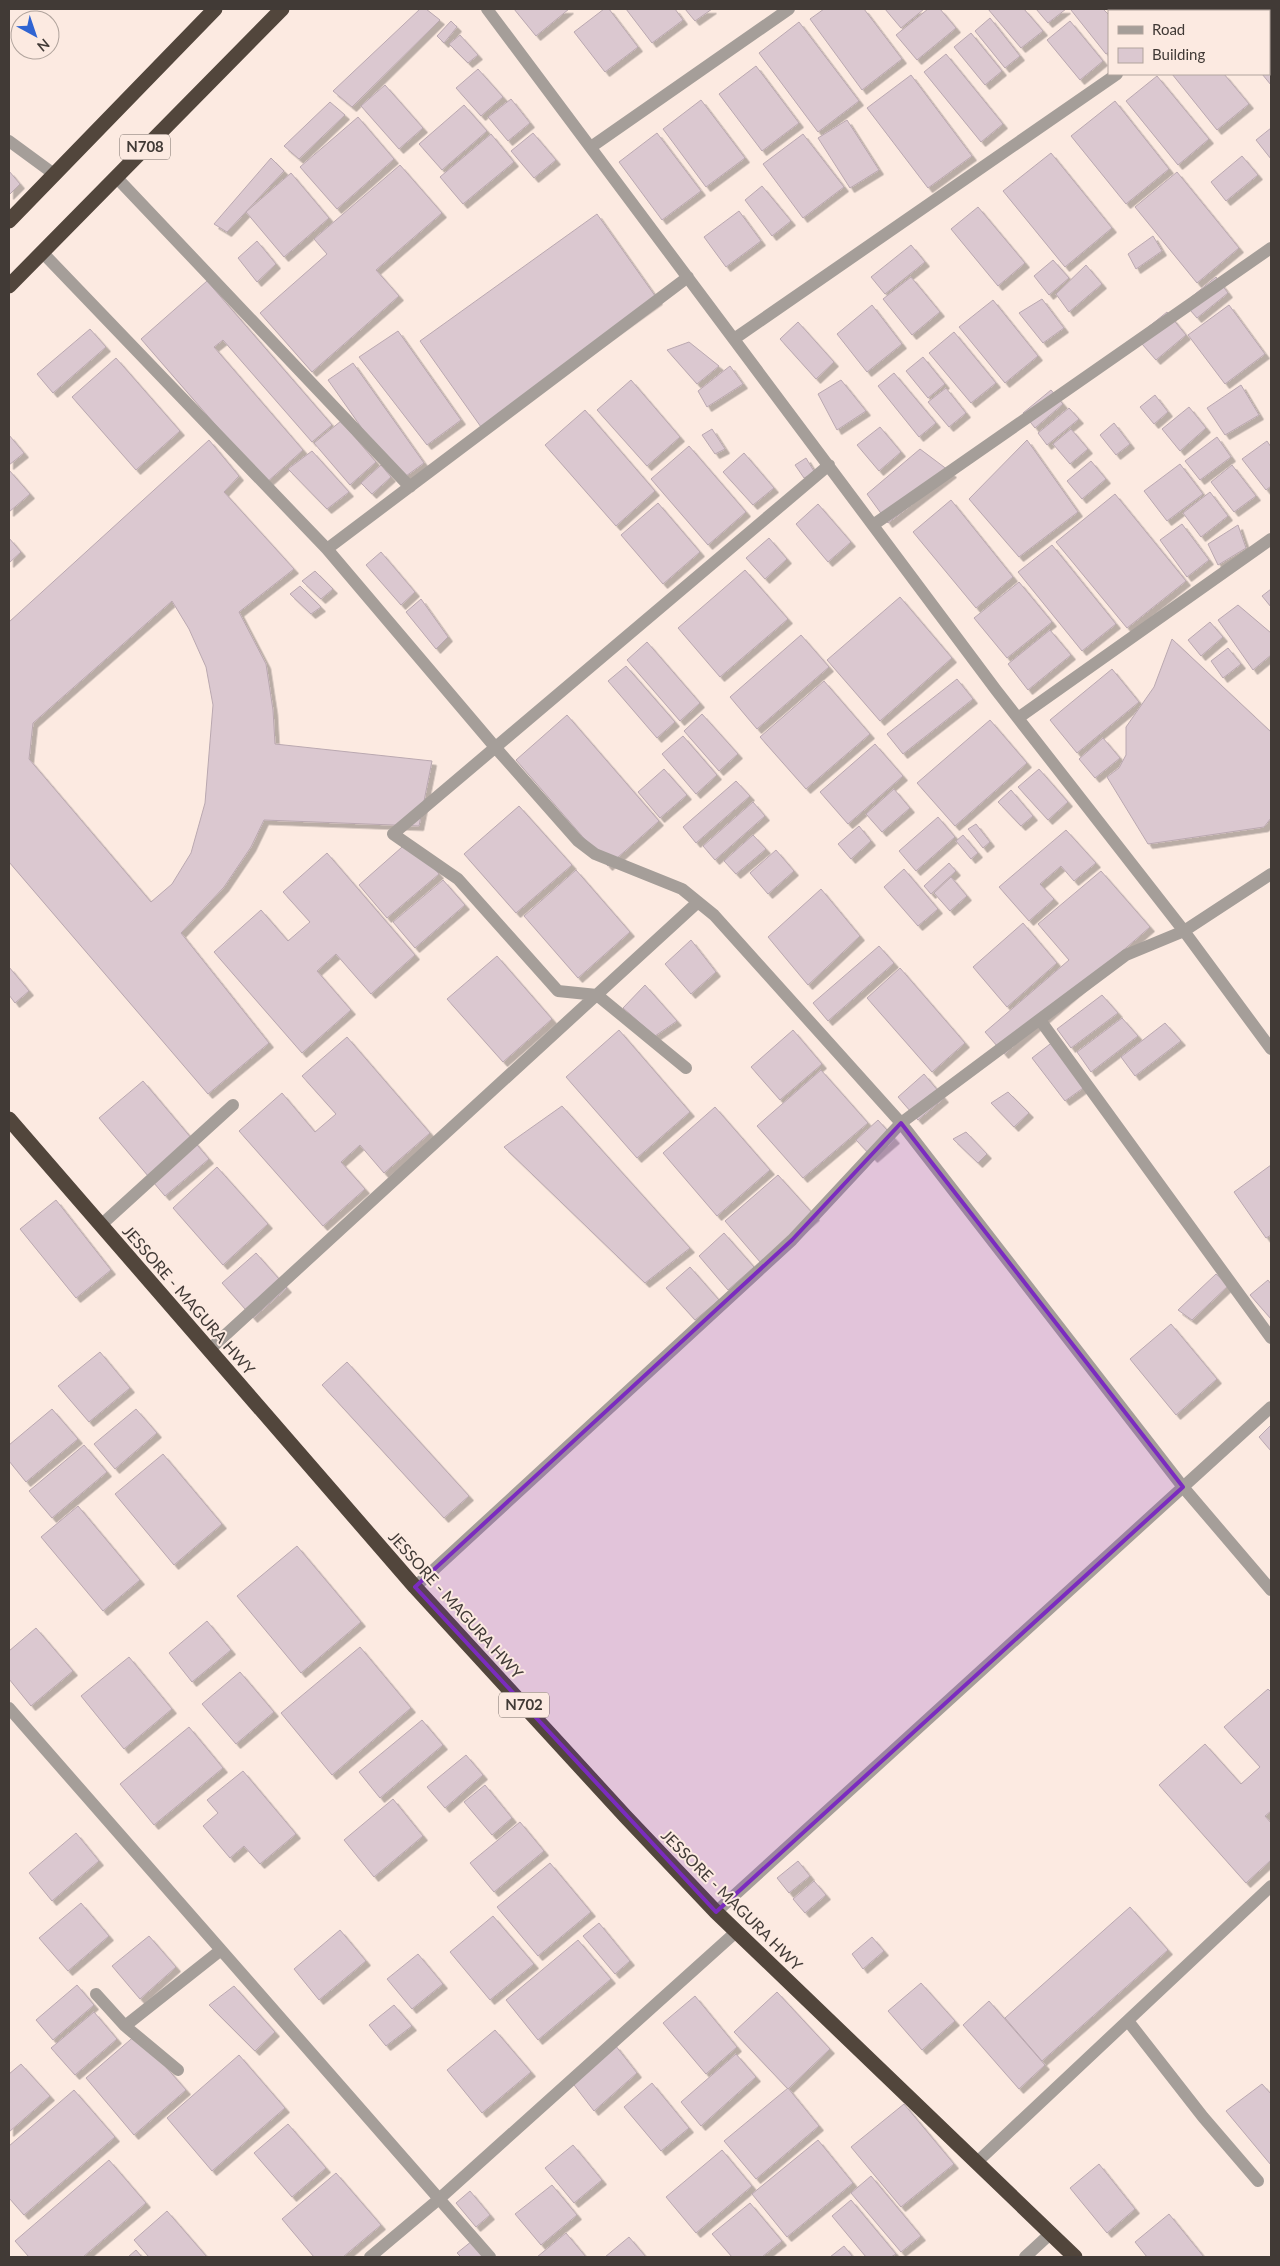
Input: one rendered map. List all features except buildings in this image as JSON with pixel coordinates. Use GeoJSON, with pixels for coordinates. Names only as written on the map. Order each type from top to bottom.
{"type":"FeatureCollection","features":[{"type":"Feature","properties":{"kind":"highway","name":"N708"},"geometry":{"type":"LineString","coordinates":[[9,221],[215,9]]}},
{"type":"Feature","properties":{"kind":"highway","name":"N708"},"geometry":{"type":"LineString","coordinates":[[9,286],[282,9]]}},
{"type":"Feature","properties":{"kind":"highway","name":"JESSORE - MAGURA HWY"},"geometry":{"type":"LineString","coordinates":[[9,1119],[415,1587],[716,1912],[1074,2257]]}},
{"type":"Feature","properties":{"kind":"street"},"geometry":{"type":"LineString","coordinates":[[487,9],[1018,718],[1184,931],[1271,1049]]}},
{"type":"Feature","properties":{"kind":"street"},"geometry":{"type":"LineString","coordinates":[[591,147],[789,9]]}},
{"type":"Feature","properties":{"kind":"street"},"geometry":{"type":"LineString","coordinates":[[734,339],[1116,75]]}},
{"type":"Feature","properties":{"kind":"street"},"geometry":{"type":"LineString","coordinates":[[9,141],[54,174]]}},
{"type":"Feature","properties":{"kind":"street"},"geometry":{"type":"LineString","coordinates":[[116,178],[410,487]]}},
{"type":"Feature","properties":{"kind":"street"},"geometry":{"type":"LineString","coordinates":[[873,525],[1271,248]]}},
{"type":"Feature","properties":{"kind":"street"},"geometry":{"type":"LineString","coordinates":[[42,252],[327,550],[495,747],[584,845],[595,854],[682,889],[714,915],[901,1123],[1183,1487],[1271,1590]]}},
{"type":"Feature","properties":{"kind":"street"},"geometry":{"type":"LineString","coordinates":[[327,550],[688,277]]}},
{"type":"Feature","properties":{"kind":"street"},"geometry":{"type":"LineString","coordinates":[[686,1068],[597,994],[558,991],[458,879],[393,834],[829,465]]}},
{"type":"Feature","properties":{"kind":"street"},"geometry":{"type":"LineString","coordinates":[[1018,718],[1271,539]]}},
{"type":"Feature","properties":{"kind":"street"},"geometry":{"type":"LineString","coordinates":[[415,1587],[792,1240],[901,1123],[1126,955],[1184,931],[1271,874]]}},
{"type":"Feature","properties":{"kind":"street"},"geometry":{"type":"LineString","coordinates":[[209,1350],[698,902]]}},
{"type":"Feature","properties":{"kind":"street"},"geometry":{"type":"LineString","coordinates":[[1040,1020],[1271,1338]]}},
{"type":"Feature","properties":{"kind":"street"},"geometry":{"type":"LineString","coordinates":[[101,1225],[234,1105]]}},
{"type":"Feature","properties":{"kind":"street"},"geometry":{"type":"LineString","coordinates":[[716,1912],[1271,1407]]}},
{"type":"Feature","properties":{"kind":"street"},"geometry":{"type":"LineString","coordinates":[[9,1708],[490,2257]]}},
{"type":"Feature","properties":{"kind":"street"},"geometry":{"type":"LineString","coordinates":[[976,2163],[1271,1886]]}},
{"type":"Feature","properties":{"kind":"street"},"geometry":{"type":"LineString","coordinates":[[370,2257],[439,2199],[736,1932]]}},
{"type":"Feature","properties":{"kind":"street"},"geometry":{"type":"LineString","coordinates":[[125,2026],[220,1950]]}},
{"type":"Feature","properties":{"kind":"street"},"geometry":{"type":"LineString","coordinates":[[96,1994],[125,2026],[178,2070]]}},
{"type":"Feature","properties":{"kind":"street"},"geometry":{"type":"LineString","coordinates":[[1128,2021],[1203,2117],[1258,2181]]}},
{"type":"Feature","properties":{"kind":"street"},"geometry":{"type":"LineString","coordinates":[[1025,2257],[1050,2234]]}},
{"type":"Feature","properties":{"kind":"highlighted area"},"geometry":{"type":"Polygon","coordinates":[[[901,1123],[1183,1487],[716,1912],[415,1587],[792,1240],[901,1123]]]}}]}
